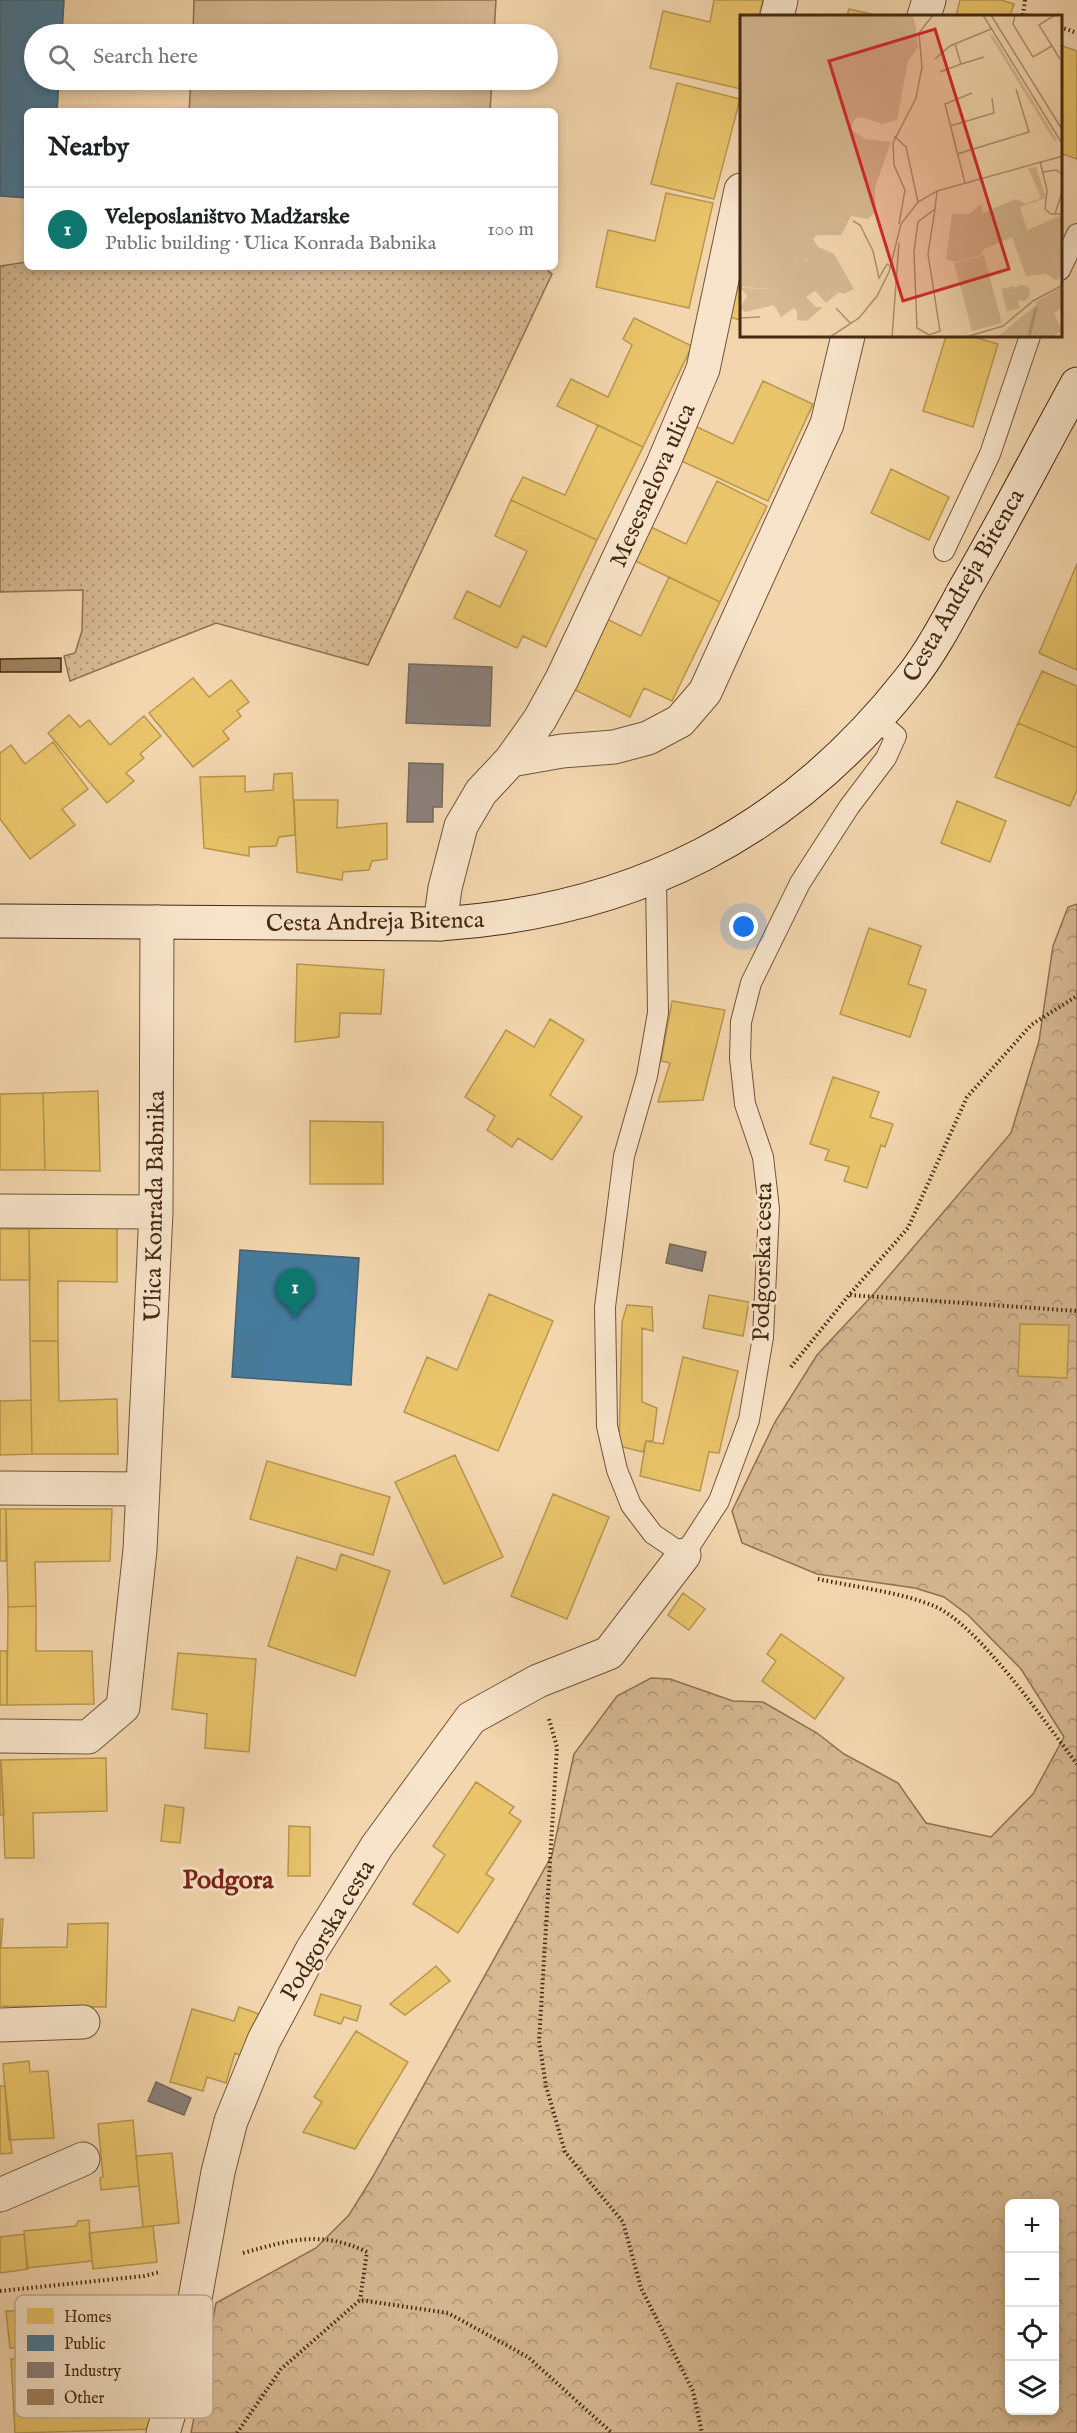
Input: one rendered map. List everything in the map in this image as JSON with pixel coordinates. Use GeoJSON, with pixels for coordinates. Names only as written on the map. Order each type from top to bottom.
{"type":"FeatureCollection","features":[{"type":"Feature","properties":{"kind":"street"},"geometry":{"type":"LineString","coordinates":[[777,15],[781,0]]}},
{"type":"Feature","properties":{"kind":"street"},"geometry":{"type":"LineString","coordinates":[[924,15],[929,0]]}},
{"type":"Feature","properties":{"kind":"street","name":"Mesesnelova ulica"},"geometry":{"type":"LineString","coordinates":[[440,924],[445,888],[461,826],[481,792],[511,760],[540,719],[567,669],[663,464],[703,369],[740,195]]}},
{"type":"Feature","properties":{"kind":"street"},"geometry":{"type":"LineString","coordinates":[[511,760],[562,751],[614,747],[648,738],[680,721],[705,692],[827,424],[848,338]]}},
{"type":"Feature","properties":{"kind":"street","name":"Cesta Andreja Bitenca"},"geometry":{"type":"LineString","coordinates":[[0,921],[440,924],[488,921],[544,912],[591,900],[656,877],[732,838],[782,805],[825,770],[876,719],[911,678],[954,609],[1077,384]]}},
{"type":"Feature","properties":{"kind":"street","name":"Ulica Konrada Babnika"},"geometry":{"type":"LineString","coordinates":[[0,1736],[88,1737],[123,1707],[140,1550],[156,1212],[157,922]]}},
{"type":"Feature","properties":{"kind":"street"},"geometry":{"type":"LineString","coordinates":[[0,1211],[156,1212]]}},
{"type":"Feature","properties":{"kind":"street"},"geometry":{"type":"LineString","coordinates":[[0,1488],[143,1489]]}},
{"type":"Feature","properties":{"kind":"street","name":"Podgorska cesta"},"geometry":{"type":"LineString","coordinates":[[196,2295],[218,2172],[231,2121],[264,2040],[312,1950],[377,1846],[450,1743],[471,1718],[538,1681],[609,1653],[684,1555]]}},
{"type":"Feature","properties":{"kind":"street"},"geometry":{"type":"LineString","coordinates":[[0,2025],[83,2022]]}},
{"type":"Feature","properties":{"kind":"street"},"geometry":{"type":"LineString","coordinates":[[0,2195],[82,2159]]}},
{"type":"Feature","properties":{"kind":"street","name":"Podgorska cesta"},"geometry":{"type":"LineString","coordinates":[[163,2433],[168,2418]]}},
{"type":"Feature","properties":{"kind":"lane"},"geometry":{"type":"LineString","coordinates":[[1062,266],[1077,234]]}},
{"type":"Feature","properties":{"kind":"lane"},"geometry":{"type":"LineString","coordinates":[[944,551],[990,454],[1029,338]]}},
{"type":"Feature","properties":{"kind":"lane","name":"Podgorska cesta"},"geometry":{"type":"LineString","coordinates":[[684,1555],[719,1501],[745,1431],[763,1337],[768,1209],[763,1157],[745,1104],[740,1058],[741,1022],[751,983],[800,883],[849,807],[886,758],[896,736],[876,719]]}},
{"type":"Feature","properties":{"kind":"lane"},"geometry":{"type":"LineString","coordinates":[[656,877],[658,1013],[647,1076],[624,1156],[605,1307],[607,1426],[617,1470],[630,1505],[653,1533],[684,1555]]}},
{"type":"Feature","properties":{"kind":"path"},"geometry":{"type":"LineString","coordinates":[[1023,15],[1025,0]]}},
{"type":"Feature","properties":{"kind":"path"},"geometry":{"type":"LineString","coordinates":[[1062,28],[1077,33]]}},
{"type":"Feature","properties":{"kind":"path"},"geometry":{"type":"LineString","coordinates":[[785,1376],[849,1295],[908,1228],[967,1097],[1031,1025],[1077,996]]}},
{"type":"Feature","properties":{"kind":"path"},"geometry":{"type":"LineString","coordinates":[[849,1295],[1077,1311]]}},
{"type":"Feature","properties":{"kind":"path"},"geometry":{"type":"LineString","coordinates":[[818,1579],[934,1606],[959,1621],[995,1661],[1077,1764]]}},
{"type":"Feature","properties":{"kind":"path"},"geometry":{"type":"LineString","coordinates":[[538,1681],[556,1747],[539,2041],[546,2086],[565,2152],[623,2222],[641,2288],[693,2391],[702,2433]]}},
{"type":"Feature","properties":{"kind":"path"},"geometry":{"type":"LineString","coordinates":[[237,2254],[298,2238],[347,2243],[367,2252],[360,2300],[281,2369],[237,2433]]}},
{"type":"Feature","properties":{"kind":"path"},"geometry":{"type":"LineString","coordinates":[[0,2291],[144,2276]]}},
{"type":"Feature","properties":{"kind":"path"},"geometry":{"type":"LineString","coordinates":[[360,2300],[448,2313],[528,2357],[612,2433]]}},
{"type":"Feature","properties":{"kind":"green space"},"geometry":{"type":"Polygon","coordinates":[[[194,0],[496,0],[495,24],[193,24],[194,0]]]}},
{"type":"Feature","properties":{"kind":"green space"},"geometry":{"type":"Polygon","coordinates":[[[190,90],[491,90],[490,108],[189,108],[190,90]]]}},
{"type":"Feature","properties":{"kind":"green space"},"geometry":{"type":"Polygon","coordinates":[[[24,262],[24,270],[547,270],[552,274],[368,665],[216,623],[70,681],[64,656],[75,653],[82,631],[83,590],[0,592],[0,266],[24,262]]]}},
{"type":"Feature","properties":{"kind":"green space"},"geometry":{"type":"Polygon","coordinates":[[[1077,904],[1077,2433],[191,2433],[194,2418],[213,2418],[213,2319],[216,2303],[316,2248],[349,2215],[372,2178],[552,1855],[574,1754],[617,1696],[651,1678],[670,1679],[733,1701],[763,1702],[817,1733],[844,1754],[898,1783],[926,1823],[991,1837],[1033,1794],[1064,1737],[1021,1669],[968,1615],[944,1597],[915,1588],[817,1574],[742,1543],[732,1511],[775,1422],[817,1355],[870,1298],[1011,1133],[1039,1041],[1053,946],[1068,907],[1077,904]]]}},
{"type":"Feature","properties":{"kind":"building: Homes"},"geometry":{"type":"Polygon","coordinates":[[[714,0],[763,0],[759,15],[740,15],[740,89],[650,68],[663,11],[710,22],[714,0]]]}},
{"type":"Feature","properties":{"kind":"building: Homes"},"geometry":{"type":"Polygon","coordinates":[[[960,0],[1001,0],[1014,4],[1010,15],[956,15],[960,0]]]}},
{"type":"Feature","properties":{"kind":"building: Homes"},"geometry":{"type":"Polygon","coordinates":[[[849,9],[876,15],[847,15],[849,9]]]}},
{"type":"Feature","properties":{"kind":"building: Homes"},"geometry":{"type":"Polygon","coordinates":[[[1062,46],[1077,51],[1077,159],[1062,154],[1062,46]]]}},
{"type":"Feature","properties":{"kind":"building: Homes"},"geometry":{"type":"Polygon","coordinates":[[[677,83],[740,99],[714,199],[651,184],[677,83]]]}},
{"type":"Feature","properties":{"kind":"building: Homes"},"geometry":{"type":"Polygon","coordinates":[[[666,193],[713,203],[689,308],[596,287],[608,230],[655,241],[666,193]]]}},
{"type":"Feature","properties":{"kind":"building: Homes"},"geometry":{"type":"Polygon","coordinates":[[[740,264],[740,320],[725,316],[740,264]]]}},
{"type":"Feature","properties":{"kind":"building: Homes"},"geometry":{"type":"Polygon","coordinates":[[[634,318],[692,346],[643,447],[557,406],[571,379],[608,397],[632,345],[623,339],[634,318]]]}},
{"type":"Feature","properties":{"kind":"building: Homes"},"geometry":{"type":"Polygon","coordinates":[[[945,338],[978,338],[998,344],[973,427],[923,411],[945,338]]]}},
{"type":"Feature","properties":{"kind":"building: Homes"},"geometry":{"type":"Polygon","coordinates":[[[763,381],[813,404],[768,501],[679,460],[695,426],[733,444],[763,381]]]}},
{"type":"Feature","properties":{"kind":"building: Homes"},"geometry":{"type":"Polygon","coordinates":[[[598,425],[643,447],[597,540],[511,500],[523,477],[565,495],[598,425]]]}},
{"type":"Feature","properties":{"kind":"building: Homes"},"geometry":{"type":"Polygon","coordinates":[[[891,469],[949,497],[929,540],[871,513],[891,469]]]}},
{"type":"Feature","properties":{"kind":"building: Homes"},"geometry":{"type":"Polygon","coordinates":[[[717,481],[767,506],[720,602],[633,560],[649,526],[686,544],[717,481]]]}},
{"type":"Feature","properties":{"kind":"building: Homes"},"geometry":{"type":"Polygon","coordinates":[[[511,500],[597,540],[546,647],[523,636],[517,648],[454,618],[467,591],[500,607],[527,551],[495,536],[511,500]]]}},
{"type":"Feature","properties":{"kind":"building: Homes"},"geometry":{"type":"Polygon","coordinates":[[[1077,564],[1077,670],[1039,653],[1077,564]]]}},
{"type":"Feature","properties":{"kind":"building: Homes"},"geometry":{"type":"Polygon","coordinates":[[[669,577],[720,602],[672,701],[644,688],[630,717],[571,688],[605,618],[641,636],[669,577]]]}},
{"type":"Feature","properties":{"kind":"building: Homes"},"geometry":{"type":"Polygon","coordinates":[[[1042,671],[1077,686],[1077,748],[1018,723],[1042,671]]]}},
{"type":"Feature","properties":{"kind":"building: Homes"},"geometry":{"type":"Polygon","coordinates":[[[193,678],[209,697],[231,680],[249,702],[237,711],[241,716],[223,731],[229,739],[193,767],[149,713],[193,678]]]}},
{"type":"Feature","properties":{"kind":"building: Homes"},"geometry":{"type":"Polygon","coordinates":[[[69,715],[80,727],[89,720],[110,745],[144,716],[161,736],[140,754],[144,758],[126,773],[134,781],[107,803],[48,733],[69,715]]]}},
{"type":"Feature","properties":{"kind":"building: Homes"},"geometry":{"type":"Polygon","coordinates":[[[1018,723],[1077,748],[1077,790],[1070,806],[995,777],[1018,723]]]}},
{"type":"Feature","properties":{"kind":"building: Homes"},"geometry":{"type":"Polygon","coordinates":[[[53,742],[88,789],[62,809],[75,825],[30,859],[0,819],[0,753],[11,745],[25,764],[53,742]]]}},
{"type":"Feature","properties":{"kind":"building: Homes"},"geometry":{"type":"Polygon","coordinates":[[[292,773],[295,835],[279,837],[276,846],[249,847],[249,856],[204,848],[200,777],[245,776],[245,792],[273,790],[274,774],[292,773]]]}},
{"type":"Feature","properties":{"kind":"building: Homes"},"geometry":{"type":"Polygon","coordinates":[[[294,800],[338,800],[337,828],[387,823],[387,859],[372,861],[369,870],[343,872],[342,880],[297,872],[294,800]]]}},
{"type":"Feature","properties":{"kind":"building: Homes"},"geometry":{"type":"Polygon","coordinates":[[[957,801],[1006,821],[990,862],[941,843],[957,801]]]}},
{"type":"Feature","properties":{"kind":"building: Homes"},"geometry":{"type":"Polygon","coordinates":[[[869,928],[921,946],[908,984],[926,990],[910,1037],[840,1014],[869,928]]]}},
{"type":"Feature","properties":{"kind":"building: Homes"},"geometry":{"type":"Polygon","coordinates":[[[297,964],[384,970],[381,1014],[340,1013],[339,1037],[295,1042],[297,964]]]}},
{"type":"Feature","properties":{"kind":"building: Homes"},"geometry":{"type":"Polygon","coordinates":[[[672,1001],[725,1010],[703,1100],[658,1102],[670,1063],[661,1061],[672,1001]]]}},
{"type":"Feature","properties":{"kind":"building: Homes"},"geometry":{"type":"Polygon","coordinates":[[[550,1019],[584,1040],[550,1095],[582,1117],[552,1160],[518,1138],[512,1147],[487,1130],[495,1116],[465,1097],[506,1030],[534,1047],[550,1019]]]}},
{"type":"Feature","properties":{"kind":"building: Homes"},"geometry":{"type":"Polygon","coordinates":[[[833,1077],[879,1092],[870,1117],[893,1124],[885,1147],[881,1145],[867,1188],[844,1181],[849,1167],[825,1160],[829,1150],[810,1144],[833,1077]]]}},
{"type":"Feature","properties":{"kind":"building: Homes"},"geometry":{"type":"Polygon","coordinates":[[[98,1091],[100,1171],[45,1170],[43,1093],[98,1091]]]}},
{"type":"Feature","properties":{"kind":"building: Homes"},"geometry":{"type":"Polygon","coordinates":[[[43,1093],[45,1170],[0,1170],[0,1094],[43,1093]]]}},
{"type":"Feature","properties":{"kind":"building: Homes"},"geometry":{"type":"Polygon","coordinates":[[[310,1121],[383,1122],[383,1184],[310,1184],[310,1121]]]}},
{"type":"Feature","properties":{"kind":"building: Homes"},"geometry":{"type":"Polygon","coordinates":[[[117,1226],[117,1282],[58,1281],[58,1341],[30,1341],[29,1229],[117,1226]]]}},
{"type":"Feature","properties":{"kind":"building: Homes"},"geometry":{"type":"Polygon","coordinates":[[[0,1229],[29,1229],[30,1280],[0,1280],[0,1229]]]}},
{"type":"Feature","properties":{"kind":"building: Homes"},"geometry":{"type":"Polygon","coordinates":[[[489,1294],[553,1321],[498,1451],[404,1412],[427,1357],[457,1370],[489,1294]]]}},
{"type":"Feature","properties":{"kind":"building: Homes"},"geometry":{"type":"Polygon","coordinates":[[[709,1295],[749,1302],[743,1336],[703,1328],[709,1295]]]}},
{"type":"Feature","properties":{"kind":"building: Homes"},"geometry":{"type":"Polygon","coordinates":[[[627,1305],[652,1307],[653,1331],[642,1328],[642,1402],[657,1408],[653,1441],[646,1441],[643,1452],[619,1446],[622,1322],[627,1305]]]}},
{"type":"Feature","properties":{"kind":"building: Homes"},"geometry":{"type":"Polygon","coordinates":[[[1020,1324],[1069,1325],[1067,1378],[1018,1376],[1020,1324]]]}},
{"type":"Feature","properties":{"kind":"building: Homes"},"geometry":{"type":"Polygon","coordinates":[[[30,1341],[58,1341],[59,1401],[117,1399],[118,1454],[32,1454],[30,1341]]]}},
{"type":"Feature","properties":{"kind":"building: Homes"},"geometry":{"type":"Polygon","coordinates":[[[683,1357],[738,1371],[719,1453],[709,1452],[700,1491],[640,1476],[646,1441],[663,1444],[683,1357]]]}},
{"type":"Feature","properties":{"kind":"building: Homes"},"geometry":{"type":"Polygon","coordinates":[[[31,1400],[32,1454],[0,1455],[0,1401],[31,1400]]]}},
{"type":"Feature","properties":{"kind":"building: Homes"},"geometry":{"type":"Polygon","coordinates":[[[455,1455],[503,1557],[444,1584],[395,1482],[455,1455]]]}},
{"type":"Feature","properties":{"kind":"building: Homes"},"geometry":{"type":"Polygon","coordinates":[[[267,1461],[390,1497],[373,1555],[250,1519],[267,1461]]]}},
{"type":"Feature","properties":{"kind":"building: Homes"},"geometry":{"type":"Polygon","coordinates":[[[553,1494],[609,1517],[567,1619],[511,1596],[553,1494]]]}},
{"type":"Feature","properties":{"kind":"building: Homes"},"geometry":{"type":"Polygon","coordinates":[[[0,1509],[6,1509],[6,1561],[0,1561],[0,1509]]]}},
{"type":"Feature","properties":{"kind":"building: Homes"},"geometry":{"type":"Polygon","coordinates":[[[6,1509],[112,1509],[110,1561],[35,1562],[36,1606],[8,1607],[6,1509]]]}},
{"type":"Feature","properties":{"kind":"building: Homes"},"geometry":{"type":"Polygon","coordinates":[[[341,1554],[390,1571],[355,1676],[268,1646],[297,1557],[336,1570],[341,1554]]]}},
{"type":"Feature","properties":{"kind":"building: Homes"},"geometry":{"type":"Polygon","coordinates":[[[683,1593],[705,1609],[689,1630],[668,1615],[683,1593]]]}},
{"type":"Feature","properties":{"kind":"building: Homes"},"geometry":{"type":"Polygon","coordinates":[[[36,1606],[36,1651],[92,1651],[94,1704],[7,1705],[8,1607],[36,1606]]]}},
{"type":"Feature","properties":{"kind":"building: Homes"},"geometry":{"type":"Polygon","coordinates":[[[781,1634],[844,1678],[815,1719],[762,1681],[776,1661],[767,1654],[781,1634]]]}},
{"type":"Feature","properties":{"kind":"building: Homes"},"geometry":{"type":"Polygon","coordinates":[[[0,1651],[7,1651],[7,1705],[0,1705],[0,1651]]]}},
{"type":"Feature","properties":{"kind":"building: Homes"},"geometry":{"type":"Polygon","coordinates":[[[178,1653],[256,1659],[249,1752],[205,1748],[207,1714],[172,1709],[178,1653]]]}},
{"type":"Feature","properties":{"kind":"building: Homes"},"geometry":{"type":"Polygon","coordinates":[[[106,1758],[107,1811],[33,1813],[34,1858],[5,1858],[1,1760],[106,1758]]]}},
{"type":"Feature","properties":{"kind":"building: Homes"},"geometry":{"type":"Polygon","coordinates":[[[1,1760],[4,1815],[0,1815],[1,1760]]]}},
{"type":"Feature","properties":{"kind":"building: Homes"},"geometry":{"type":"Polygon","coordinates":[[[476,1782],[514,1807],[509,1813],[521,1821],[486,1874],[494,1879],[458,1933],[413,1904],[445,1855],[433,1846],[476,1782]]]}},
{"type":"Feature","properties":{"kind":"building: Homes"},"geometry":{"type":"Polygon","coordinates":[[[165,1805],[184,1808],[180,1843],[161,1841],[165,1805]]]}},
{"type":"Feature","properties":{"kind":"building: Homes"},"geometry":{"type":"Polygon","coordinates":[[[289,1826],[310,1827],[310,1876],[288,1876],[289,1826]]]}},
{"type":"Feature","properties":{"kind":"building: Homes"},"geometry":{"type":"Polygon","coordinates":[[[0,1919],[3,1919],[1,1948],[67,1947],[68,1924],[108,1923],[106,2007],[0,2006],[0,1919]]]}},
{"type":"Feature","properties":{"kind":"building: Homes"},"geometry":{"type":"Polygon","coordinates":[[[436,1966],[450,1981],[405,2015],[390,2004],[436,1966]]]}},
{"type":"Feature","properties":{"kind":"building: Homes"},"geometry":{"type":"Polygon","coordinates":[[[321,1994],[361,2006],[357,2021],[344,2017],[341,2024],[314,2015],[321,1994]]]}},
{"type":"Feature","properties":{"kind":"building: Homes"},"geometry":{"type":"Polygon","coordinates":[[[239,2007],[265,2016],[250,2059],[235,2053],[226,2083],[207,2077],[203,2091],[170,2082],[192,2009],[234,2021],[239,2007]]]}},
{"type":"Feature","properties":{"kind":"building: Homes"},"geometry":{"type":"Polygon","coordinates":[[[356,2031],[408,2062],[355,2149],[303,2132],[322,2102],[314,2097],[356,2031]]]}},
{"type":"Feature","properties":{"kind":"building: Homes"},"geometry":{"type":"Polygon","coordinates":[[[29,2061],[30,2072],[48,2071],[54,2138],[9,2140],[3,2064],[29,2061]]]}},
{"type":"Feature","properties":{"kind":"building: Homes"},"geometry":{"type":"Polygon","coordinates":[[[0,2086],[5,2086],[12,2153],[0,2154],[0,2086]]]}},
{"type":"Feature","properties":{"kind":"building: Homes"},"geometry":{"type":"Polygon","coordinates":[[[133,2120],[139,2186],[101,2190],[100,2178],[103,2177],[98,2124],[133,2120]]]}},
{"type":"Feature","properties":{"kind":"building: Homes"},"geometry":{"type":"Polygon","coordinates":[[[172,2153],[179,2223],[143,2227],[136,2156],[172,2153]]]}},
{"type":"Feature","properties":{"kind":"building: Homes"},"geometry":{"type":"Polygon","coordinates":[[[89,2220],[92,2261],[27,2268],[24,2231],[76,2226],[78,2221],[89,2220]]]}},
{"type":"Feature","properties":{"kind":"building: Homes"},"geometry":{"type":"Polygon","coordinates":[[[153,2226],[157,2262],[93,2269],[89,2233],[153,2226]]]}},
{"type":"Feature","properties":{"kind":"building: Homes"},"geometry":{"type":"Polygon","coordinates":[[[24,2234],[28,2269],[0,2273],[0,2237],[24,2234]]]}},
{"type":"Feature","properties":{"kind":"building: Homes"},"geometry":{"type":"Polygon","coordinates":[[[6,2311],[15,2311],[15,2348],[10,2348],[6,2311]]]}},
{"type":"Feature","properties":{"kind":"building: Homes"},"geometry":{"type":"Polygon","coordinates":[[[11,2359],[15,2359],[15,2418],[156,2418],[156,2429],[15,2433],[11,2359]]]}},
{"type":"Feature","properties":{"kind":"building: Public"},"geometry":{"type":"Polygon","coordinates":[[[0,0],[64,0],[63,24],[24,24],[24,90],[58,90],[57,108],[24,108],[24,198],[0,196],[0,0]]]}},
{"type":"Feature","properties":{"kind":"building: Public"},"geometry":{"type":"Polygon","coordinates":[[[240,1250],[359,1258],[351,1385],[232,1377],[240,1250]]]}},
{"type":"Feature","properties":{"kind":"building: Industry"},"geometry":{"type":"Polygon","coordinates":[[[409,664],[492,667],[490,726],[406,723],[409,664]]]}},
{"type":"Feature","properties":{"kind":"building: Industry"},"geometry":{"type":"Polygon","coordinates":[[[409,763],[443,764],[442,807],[433,807],[433,822],[407,822],[409,763]]]}},
{"type":"Feature","properties":{"kind":"building: Industry"},"geometry":{"type":"Polygon","coordinates":[[[670,1244],[706,1252],[702,1271],[666,1263],[670,1244]]]}},
{"type":"Feature","properties":{"kind":"building: Industry"},"geometry":{"type":"Polygon","coordinates":[[[156,2082],[191,2098],[184,2115],[148,2101],[156,2082]]]}},
{"type":"Feature","properties":{"kind":"building: Other"},"geometry":{"type":"Polygon","coordinates":[[[61,658],[61,672],[0,672],[0,659],[61,658]]]}},
{"type":"Feature","properties":{"kind":"place","name":"Veleposlaništvo Madžarske"},"geometry":{"type":"Point","coordinates":[295,1318]}},
{"type":"Feature","properties":{"kind":"district","name":"Podgora"},"geometry":{"type":"Point","coordinates":[228,1879]}}]}
